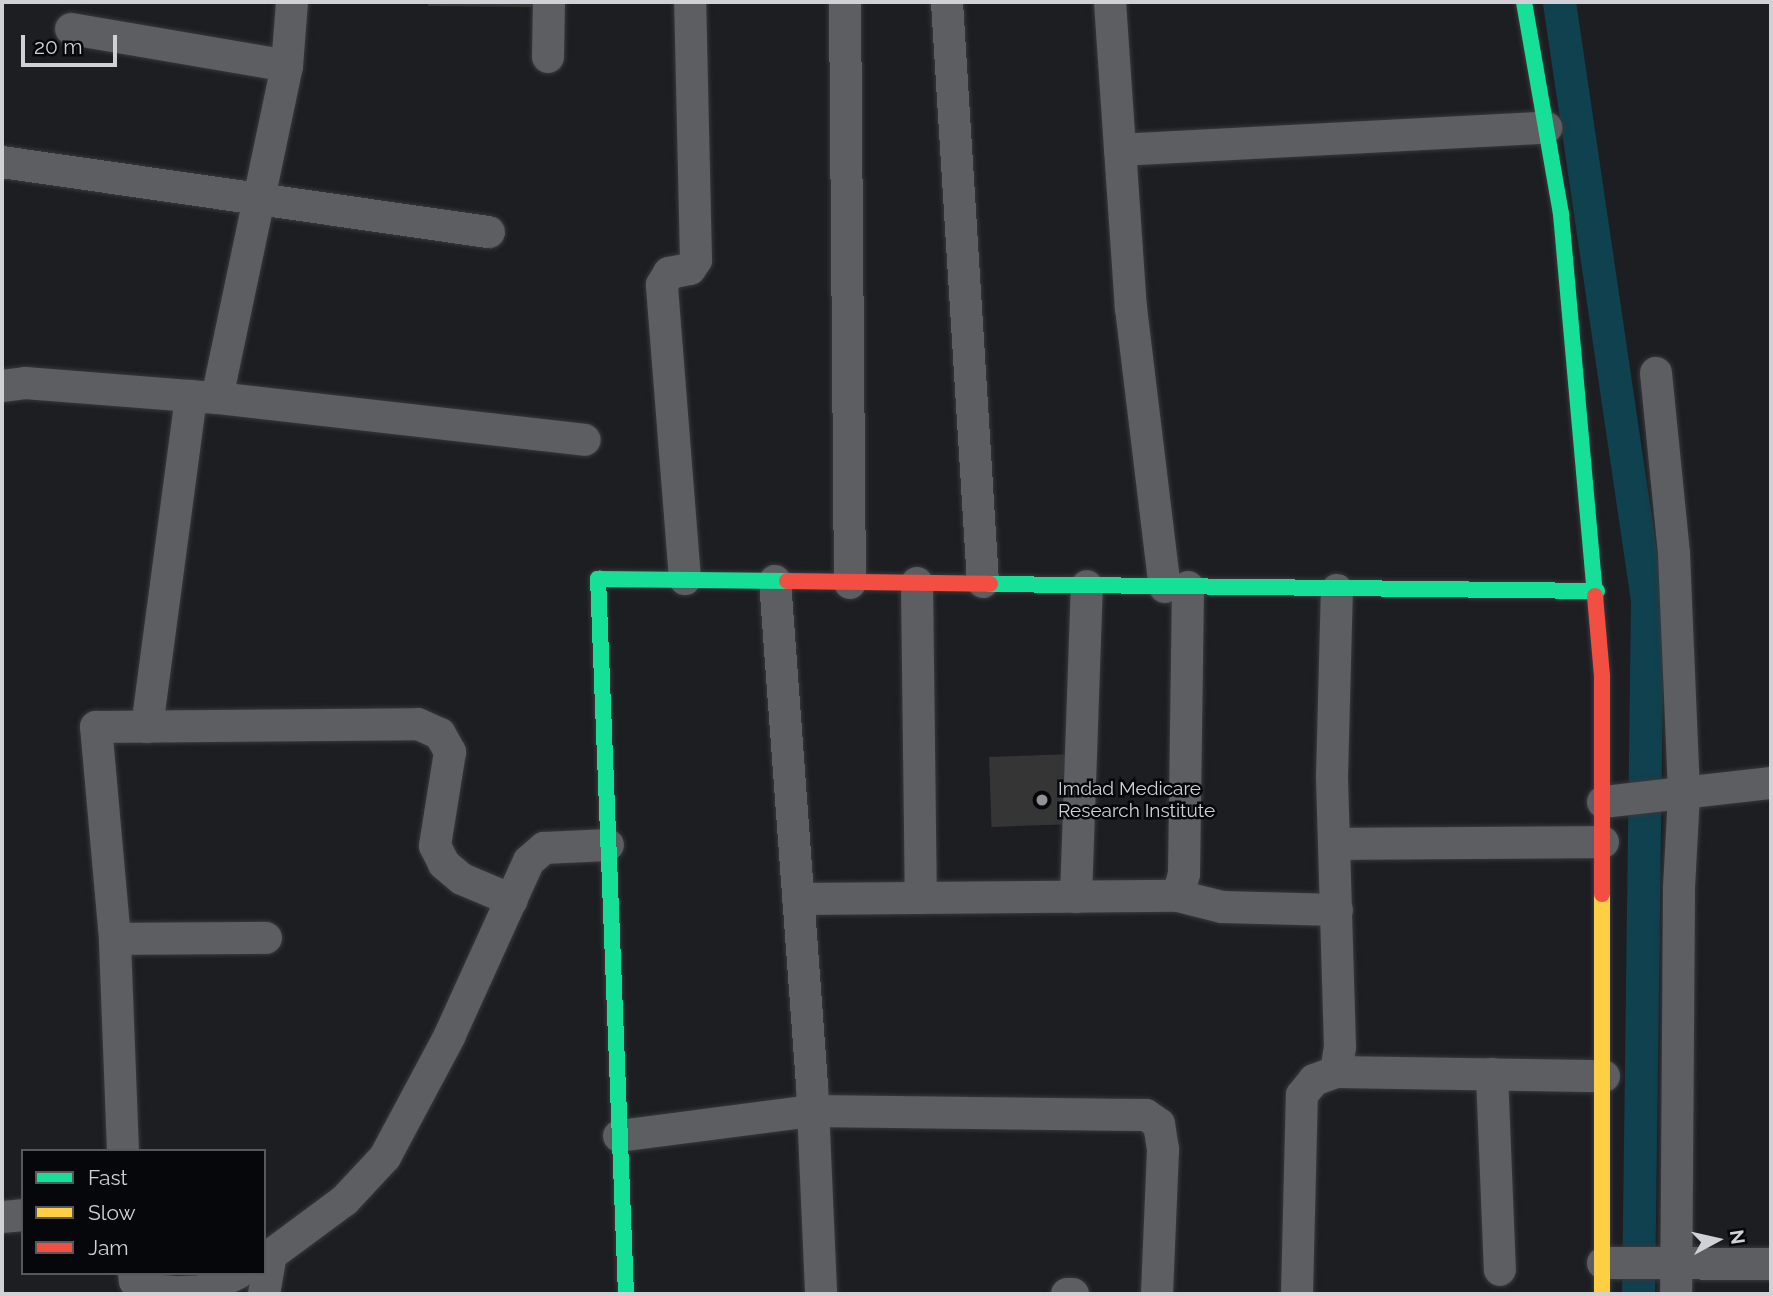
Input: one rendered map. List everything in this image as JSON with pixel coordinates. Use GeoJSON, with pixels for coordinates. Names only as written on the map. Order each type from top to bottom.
{"type":"FeatureCollection","features":[{"type":"Feature","properties":{"kind":"street"},"geometry":{"type":"LineString","coordinates":[[147,726],[204,397],[258,201],[287,66],[292,2]]}},
{"type":"Feature","properties":{"kind":"street"},"geometry":{"type":"LineString","coordinates":[[548,58],[549,2]]}},
{"type":"Feature","properties":{"kind":"street"},"geometry":{"type":"LineString","coordinates":[[685,579],[662,285],[669,272],[690,269],[696,260],[690,2]]}},
{"type":"Feature","properties":{"kind":"street"},"geometry":{"type":"LineString","coordinates":[[845,2],[850,583]]}},
{"type":"Feature","properties":{"kind":"street"},"geometry":{"type":"LineString","coordinates":[[947,2],[984,582]]}},
{"type":"Feature","properties":{"kind":"street"},"geometry":{"type":"LineString","coordinates":[[1110,2],[1131,308],[1177,587],[1184,874],[1178,897]]}},
{"type":"Feature","properties":{"kind":"street"},"geometry":{"type":"LineString","coordinates":[[1524,2],[1561,214],[1597,591],[1605,802],[1604,1076],[1612,1264],[1602,1294]]}},
{"type":"Feature","properties":{"kind":"street"},"geometry":{"type":"LineString","coordinates":[[71,29],[287,66]]}},
{"type":"Feature","properties":{"kind":"street"},"geometry":{"type":"LineString","coordinates":[[1120,150],[1546,128]]}},
{"type":"Feature","properties":{"kind":"street"},"geometry":{"type":"LineString","coordinates":[[2,162],[258,201],[489,232]]}},
{"type":"Feature","properties":{"kind":"street"},"geometry":{"type":"LineString","coordinates":[[1656,373],[1674,554],[1673,796],[1679,888],[1667,1263],[1676,1294]]}},
{"type":"Feature","properties":{"kind":"street"},"geometry":{"type":"LineString","coordinates":[[2,386],[25,383],[204,397],[585,440]]}},
{"type":"Feature","properties":{"kind":"street"},"geometry":{"type":"LineString","coordinates":[[626,1294],[598,579],[984,582],[1337,590],[1597,591]]}},
{"type":"Feature","properties":{"kind":"street"},"geometry":{"type":"LineString","coordinates":[[775,581],[812,1111],[821,1294]]}},
{"type":"Feature","properties":{"kind":"street"},"geometry":{"type":"LineString","coordinates":[[916,583],[921,898]]}},
{"type":"Feature","properties":{"kind":"street"},"geometry":{"type":"LineString","coordinates":[[1076,897],[1087,586]]}},
{"type":"Feature","properties":{"kind":"street"},"geometry":{"type":"LineString","coordinates":[[1336,1072],[1337,910],[1331,698],[1337,590]]}},
{"type":"Feature","properties":{"kind":"street"},"geometry":{"type":"LineString","coordinates":[[123,1149],[115,939],[96,727],[396,722],[418,724],[440,734],[450,752],[435,846],[444,864],[462,879],[512,900]]}},
{"type":"Feature","properties":{"kind":"street"},"geometry":{"type":"LineString","coordinates":[[1605,802],[1771,783]]}},
{"type":"Feature","properties":{"kind":"street"},"geometry":{"type":"LineString","coordinates":[[1335,844],[1603,842]]}},
{"type":"Feature","properties":{"kind":"street"},"geometry":{"type":"LineString","coordinates":[[264,1294],[268,1258],[345,1200],[385,1157],[449,1037],[529,861],[544,848],[608,845]]}},
{"type":"Feature","properties":{"kind":"street"},"geometry":{"type":"LineString","coordinates":[[798,899],[1178,897],[1222,907],[1337,910]]}},
{"type":"Feature","properties":{"kind":"street"},"geometry":{"type":"LineString","coordinates":[[115,939],[265,939]]}},
{"type":"Feature","properties":{"kind":"street"},"geometry":{"type":"LineString","coordinates":[[1297,1294],[1302,1094],[1314,1080],[1336,1072],[1604,1076]]}},
{"type":"Feature","properties":{"kind":"street"},"geometry":{"type":"LineString","coordinates":[[1492,1074],[1500,1270]]}},
{"type":"Feature","properties":{"kind":"street"},"geometry":{"type":"LineString","coordinates":[[619,1136],[812,1111],[1146,1115],[1159,1124],[1163,1150],[1157,1294]]}},
{"type":"Feature","properties":{"kind":"street"},"geometry":{"type":"LineString","coordinates":[[2,1217],[21,1215]]}},
{"type":"Feature","properties":{"kind":"street"},"geometry":{"type":"LineString","coordinates":[[1612,1264],[1771,1264]]}},
{"type":"Feature","properties":{"kind":"street"},"geometry":{"type":"LineString","coordinates":[[134,1275],[135,1280],[148,1290],[179,1292],[202,1291],[234,1275]]}},
{"type":"Feature","properties":{"kind":"street"},"geometry":{"type":"LineString","coordinates":[[1067,1294],[1073,1294]]}},
{"type":"Feature","properties":{"kind":"building"},"geometry":{"type":"Polygon","coordinates":[[[428,2],[537,2],[537,7],[428,6],[428,2]]]}},
{"type":"Feature","properties":{"kind":"building"},"geometry":{"type":"Polygon","coordinates":[[[1073,754],[1075,824],[991,827],[989,757],[1073,754]]]}},
{"type":"Feature","properties":{"kind":"waterway"},"geometry":{"type":"LineString","coordinates":[[1559,2],[1647,600],[1638,1294]]}},
{"type":"Feature","properties":{"kind":"traffic: fast"},"geometry":{"type":"LineString","coordinates":[[1524,2],[1561,214],[1595,596]]}},
{"type":"Feature","properties":{"kind":"traffic: fast"},"geometry":{"type":"LineString","coordinates":[[626,1294],[598,579],[787,581]]}},
{"type":"Feature","properties":{"kind":"traffic: fast"},"geometry":{"type":"LineString","coordinates":[[990,584],[1597,591]]}},
{"type":"Feature","properties":{"kind":"traffic: slow"},"geometry":{"type":"LineString","coordinates":[[1602,894],[1602,1294]]}},
{"type":"Feature","properties":{"kind":"traffic: jam"},"geometry":{"type":"LineString","coordinates":[[787,581],[990,584]]}},
{"type":"Feature","properties":{"kind":"traffic: jam"},"geometry":{"type":"LineString","coordinates":[[1595,596],[1602,676],[1602,894]]}},
{"type":"Feature","properties":{"kind":"place","name":"Imdad Medicare Research Institute"},"geometry":{"type":"Point","coordinates":[1042,800]}}]}
